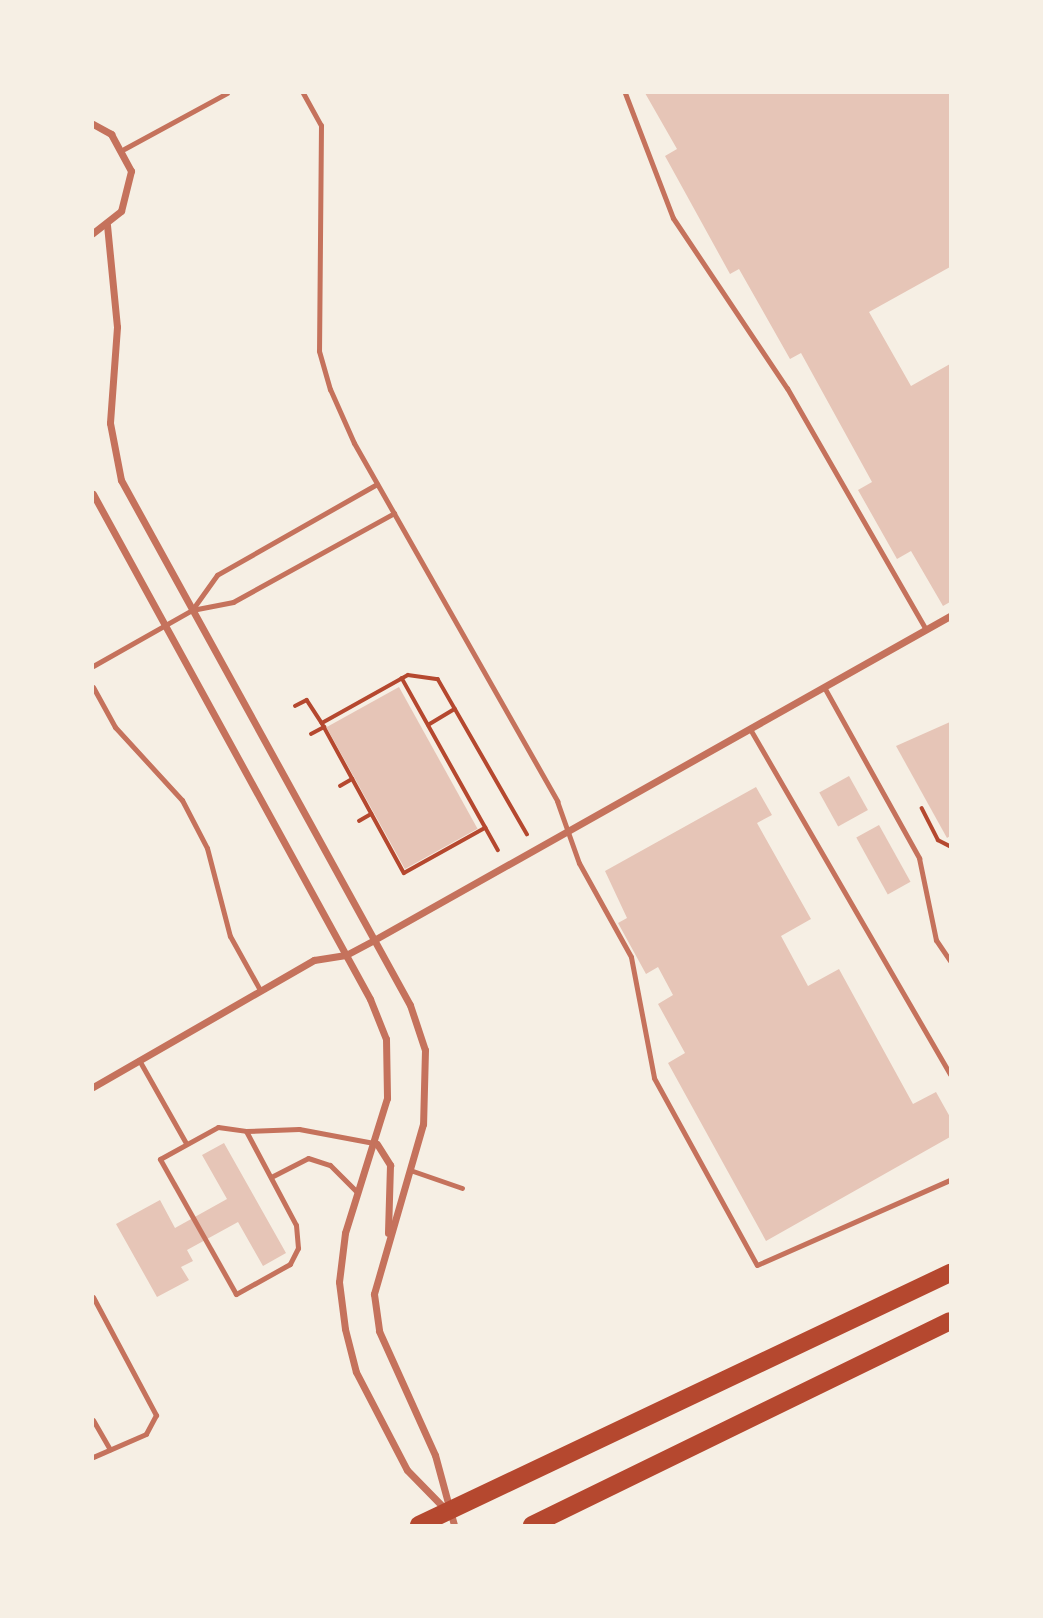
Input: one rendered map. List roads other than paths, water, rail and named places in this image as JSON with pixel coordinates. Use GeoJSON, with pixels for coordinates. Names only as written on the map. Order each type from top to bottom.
{"type":"FeatureCollection","features":[{"type":"Feature","properties":{"kind":"main road"},"geometry":{"type":"LineString","coordinates":[[419,1525],[451,1519],[950,1273]]}},
{"type":"Feature","properties":{"kind":"main road"},"geometry":{"type":"LineString","coordinates":[[532,1525],[950,1321]]}},
{"type":"Feature","properties":{"kind":"street"},"geometry":{"type":"LineString","coordinates":[[93,124],[124,149],[130,191],[107,225],[93,233]]}},
{"type":"Feature","properties":{"kind":"street"},"geometry":{"type":"LineString","coordinates":[[107,225],[116,302],[109,397],[113,451],[135,512],[374,940],[425,1049],[423,1124],[374,1294],[379,1331],[436,1455],[451,1519]]}},
{"type":"Feature","properties":{"kind":"street"},"geometry":{"type":"LineString","coordinates":[[93,494],[163,626],[346,955],[386,1038],[390,1068],[377,1144],[358,1193],[339,1282],[356,1372],[408,1470],[451,1519]]}},
{"type":"Feature","properties":{"kind":"street"},"geometry":{"type":"LineString","coordinates":[[93,1087],[314,960],[346,955],[374,940],[950,617]]}},
{"type":"Feature","properties":{"kind":"street"},"geometry":{"type":"LineString","coordinates":[[377,1144],[390,1165],[388,1241]]}},
{"type":"Feature","properties":{"kind":"lane"},"geometry":{"type":"LineString","coordinates":[[124,149],[227,93]]}},
{"type":"Feature","properties":{"kind":"lane"},"geometry":{"type":"LineString","coordinates":[[303,93],[321,125],[319,351],[330,389],[377,484],[568,831],[631,957],[654,1078],[757,1265],[950,1181]]}},
{"type":"Feature","properties":{"kind":"lane"},"geometry":{"type":"LineString","coordinates":[[625,93],[673,218],[788,388],[926,630]]}},
{"type":"Feature","properties":{"kind":"lane"},"geometry":{"type":"LineString","coordinates":[[192,610],[217,575],[377,484]]}},
{"type":"Feature","properties":{"kind":"lane"},"geometry":{"type":"LineString","coordinates":[[93,666],[192,610],[233,602],[394,513]]}},
{"type":"Feature","properties":{"kind":"lane"},"geometry":{"type":"LineString","coordinates":[[93,687],[115,727],[182,800],[207,848],[230,936],[260,990]]}},
{"type":"Feature","properties":{"kind":"lane"},"geometry":{"type":"LineString","coordinates":[[824,687],[919,858],[936,940],[950,961]]}},
{"type":"Feature","properties":{"kind":"lane"},"geometry":{"type":"LineString","coordinates":[[750,729],[950,1074]]}},
{"type":"Feature","properties":{"kind":"lane"},"geometry":{"type":"LineString","coordinates":[[139,1060],[186,1143]]}},
{"type":"Feature","properties":{"kind":"lane"},"geometry":{"type":"LineString","coordinates":[[246,1130],[273,1176],[296,1225],[298,1248],[290,1264],[236,1294],[160,1159],[218,1127],[246,1130],[299,1129],[377,1144]]}},
{"type":"Feature","properties":{"kind":"lane"},"geometry":{"type":"LineString","coordinates":[[273,1176],[308,1158],[330,1165],[358,1193]]}},
{"type":"Feature","properties":{"kind":"lane"},"geometry":{"type":"LineString","coordinates":[[410,1170],[462,1188]]}},
{"type":"Feature","properties":{"kind":"lane"},"geometry":{"type":"LineString","coordinates":[[93,1297],[156,1415],[146,1434],[93,1457]]}},
{"type":"Feature","properties":{"kind":"lane"},"geometry":{"type":"LineString","coordinates":[[93,1420],[110,1450]]}}]}
